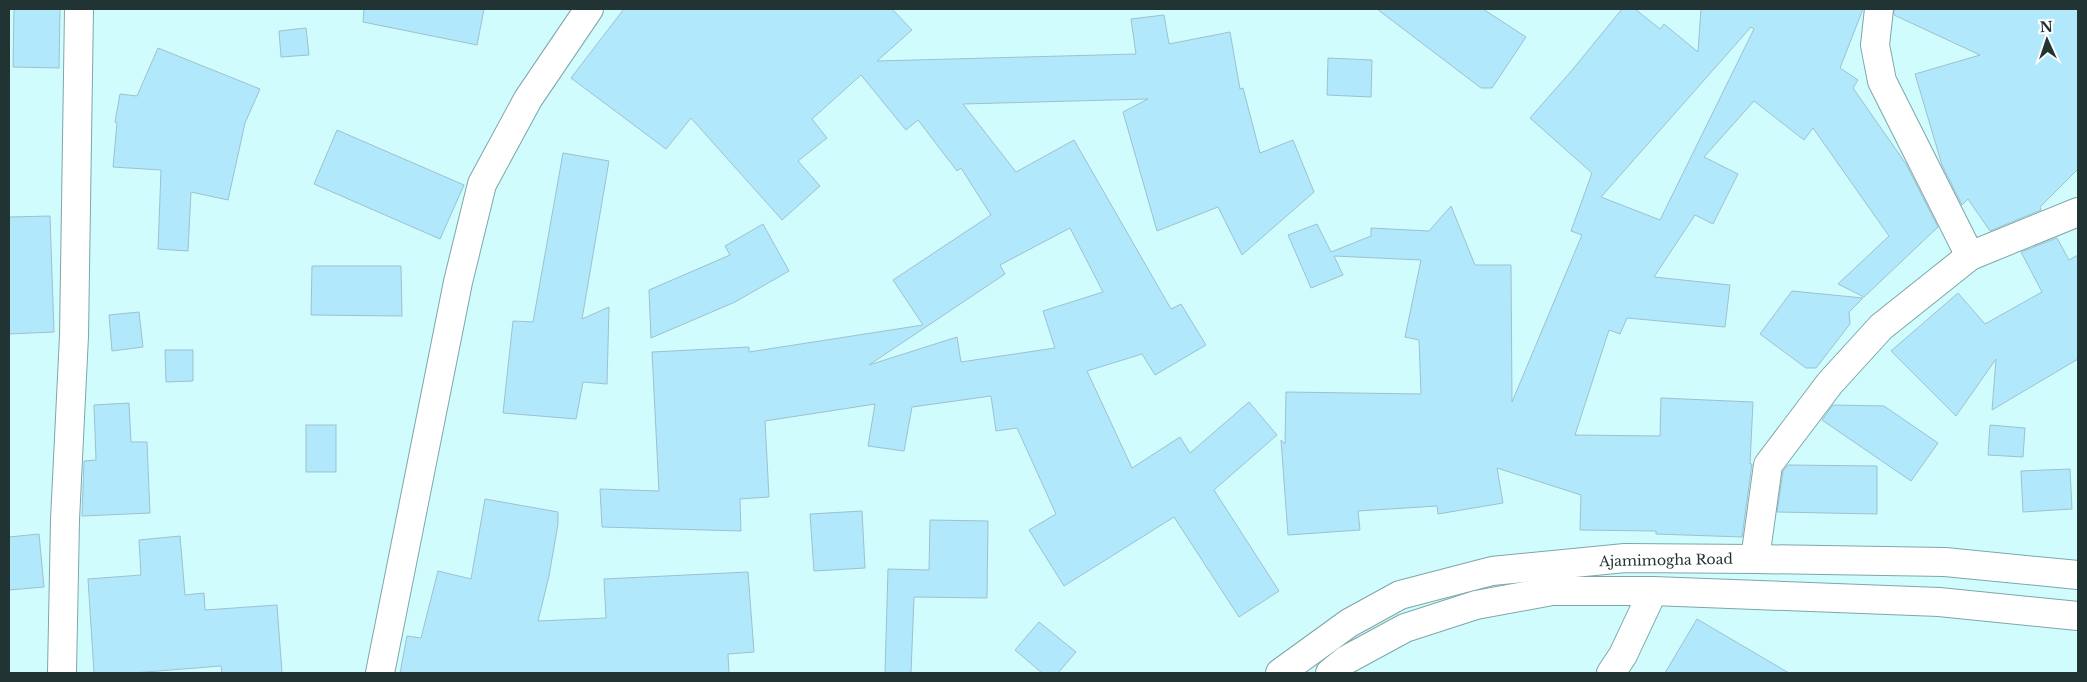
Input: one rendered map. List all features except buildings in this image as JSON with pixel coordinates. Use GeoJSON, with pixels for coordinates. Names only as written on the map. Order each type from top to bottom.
{"type":"FeatureCollection","features":[{"type":"Feature","properties":{"kind":"street"},"geometry":{"type":"LineString","coordinates":[[62,673],[65,520],[74,336],[79,9]]}},
{"type":"Feature","properties":{"kind":"street"},"geometry":{"type":"LineString","coordinates":[[380,673],[458,282],[482,184],[528,99],[589,9]]}},
{"type":"Feature","properties":{"kind":"street"},"geometry":{"type":"LineString","coordinates":[[1879,9],[1875,45],[1882,81],[1970,256]]}},
{"type":"Feature","properties":{"kind":"street"},"geometry":{"type":"LineString","coordinates":[[1755,559],[1768,465],[1830,383],[1881,327],[1970,256],[2078,212]]}},
{"type":"Feature","properties":{"kind":"street","name":"Ajamimogha Road"},"geometry":{"type":"LineString","coordinates":[[1280,673],[1348,623],[1400,595],[1492,571],[1624,558],[1945,562],[2078,575]]}},
{"type":"Feature","properties":{"kind":"street"},"geometry":{"type":"LineString","coordinates":[[1330,673],[1346,660],[1405,628],[1476,605],[1552,591],[1653,591],[1940,602],[2078,616]]}},
{"type":"Feature","properties":{"kind":"street"},"geometry":{"type":"LineString","coordinates":[[1610,673],[1623,655],[1653,591]]}}]}
